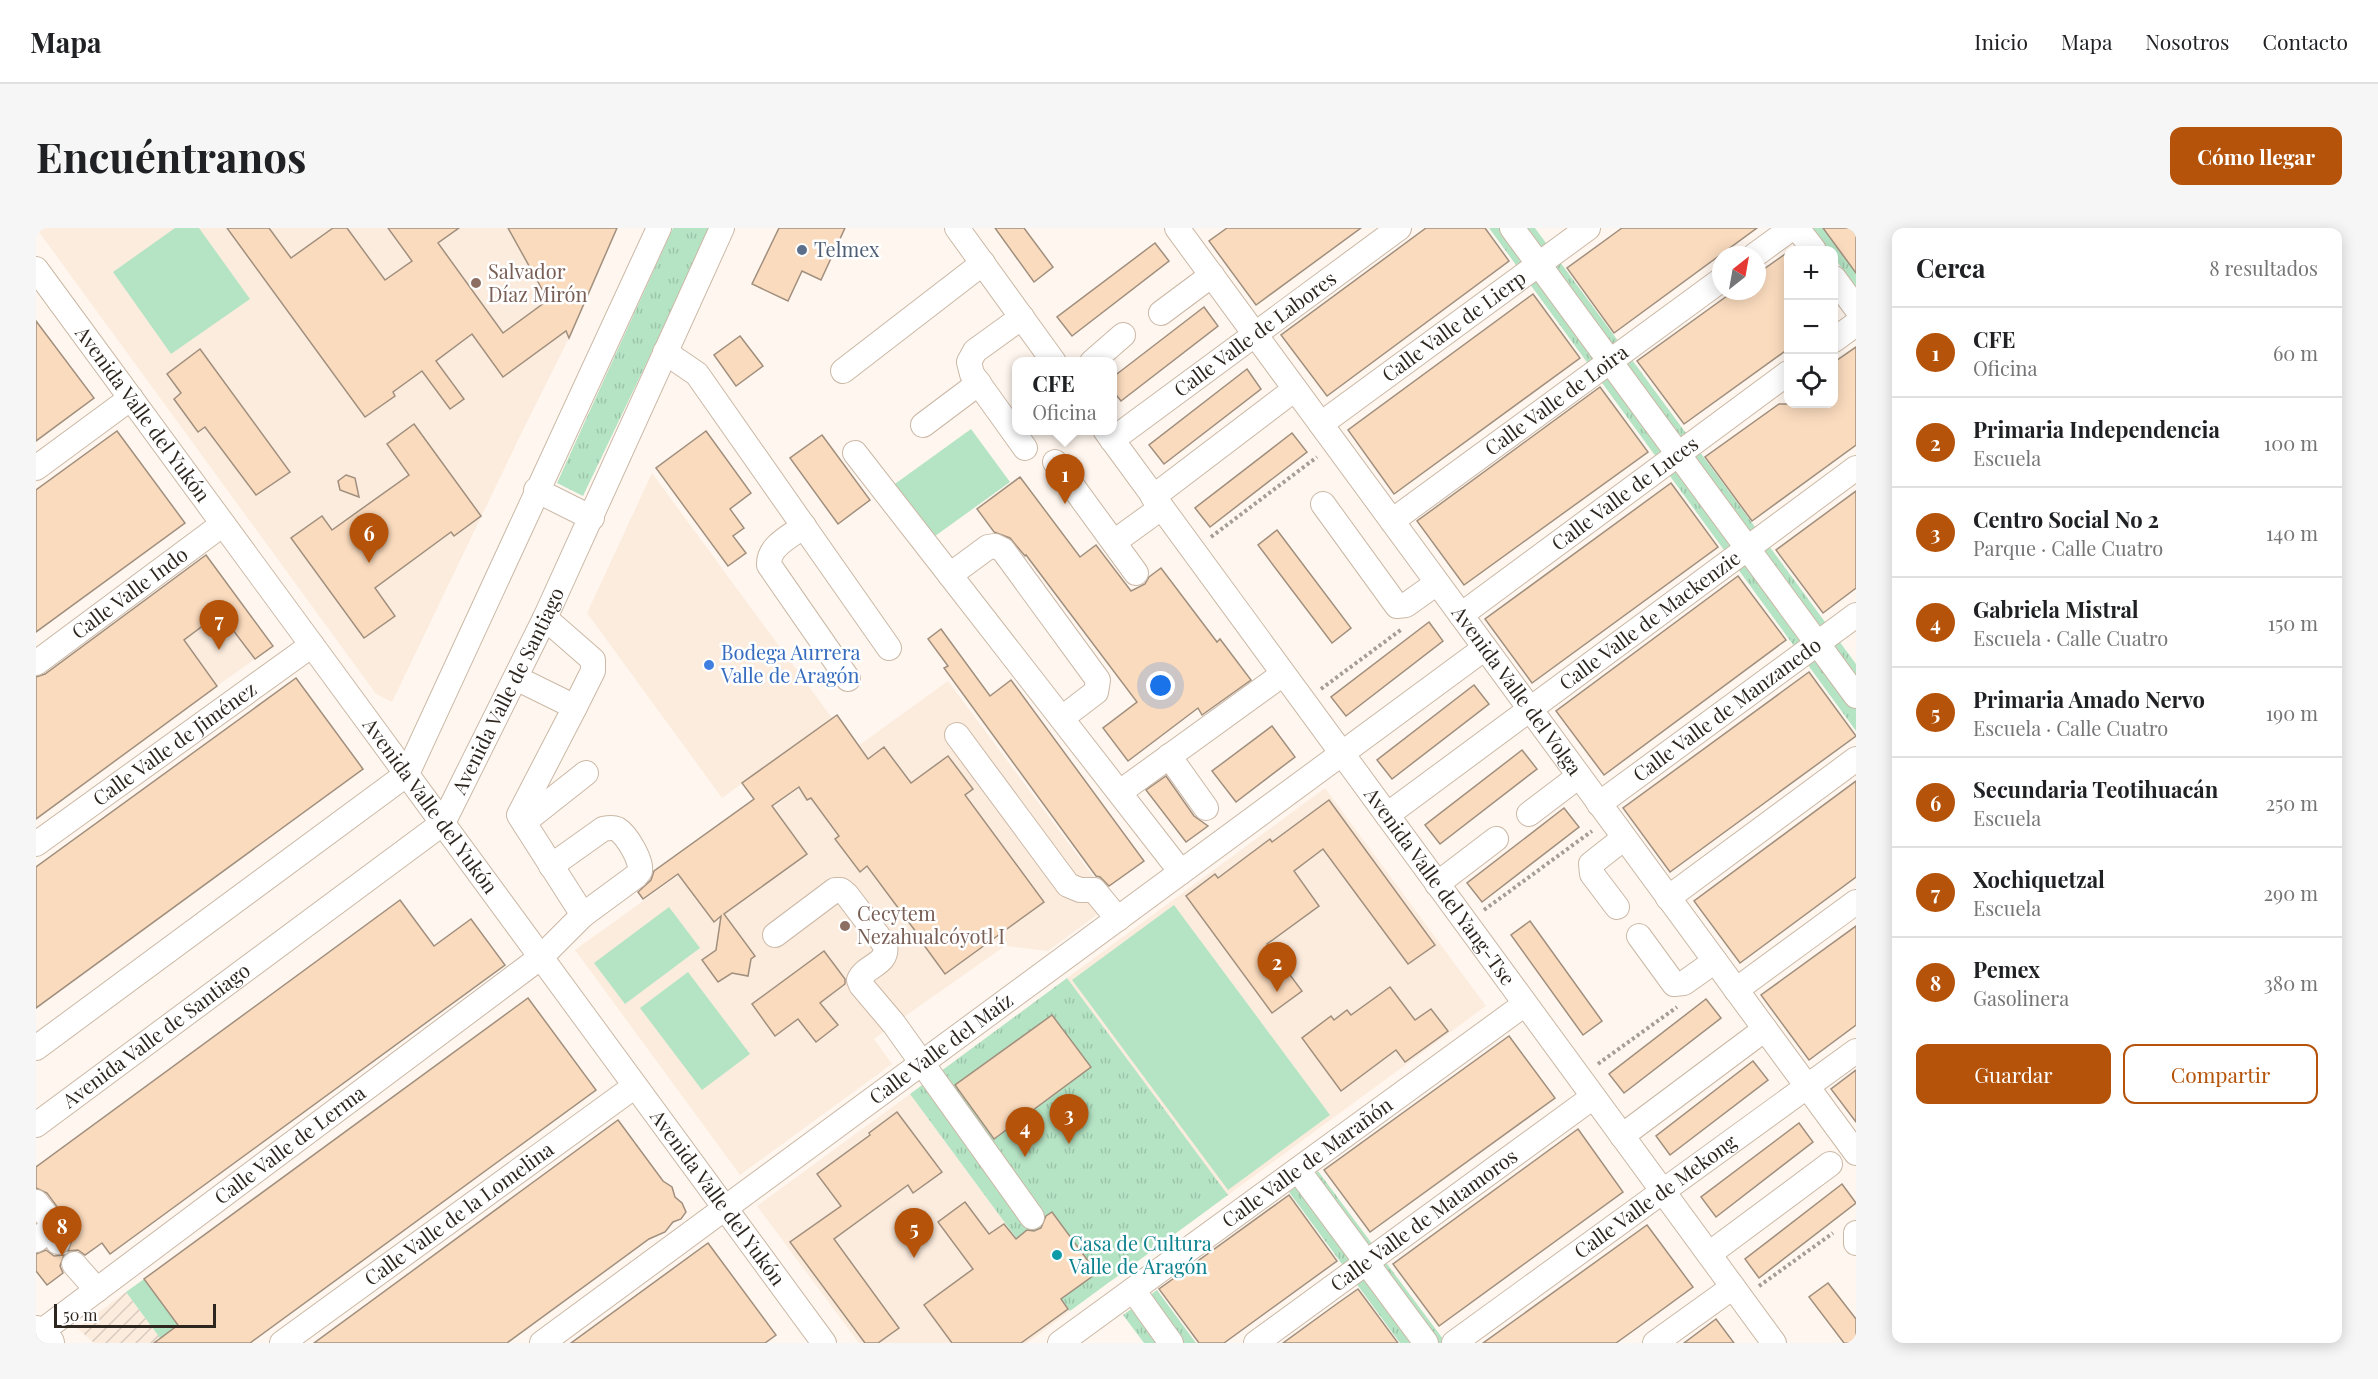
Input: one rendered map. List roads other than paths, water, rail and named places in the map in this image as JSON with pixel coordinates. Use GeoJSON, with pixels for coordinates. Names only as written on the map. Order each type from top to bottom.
{"type":"FeatureCollection","features":[{"type":"Feature","properties":{"kind":"street"},"geometry":{"type":"LineString","coordinates":[[36,1048],[407,774],[536,490],[659,228]]}},
{"type":"Feature","properties":{"kind":"street","name":"Avenida Valle de Santiago"},"geometry":{"type":"LineString","coordinates":[[36,1125],[443,824],[592,518],[722,228]]}},
{"type":"Feature","properties":{"kind":"street"},"geometry":{"type":"LineString","coordinates":[[957,228],[1050,357]]}},
{"type":"Feature","properties":{"kind":"street","name":"Calle Valle de Labores"},"geometry":{"type":"LineString","coordinates":[[1117,429],[1255,335],[1399,228]]}},
{"type":"Feature","properties":{"kind":"street"},"geometry":{"type":"LineString","coordinates":[[1512,228],[1856,696]]}},
{"type":"Feature","properties":{"kind":"street","name":"Calle Valle de Lierp"},"geometry":{"type":"LineString","coordinates":[[1321,424],[1588,228]]}},
{"type":"Feature","properties":{"kind":"street"},"geometry":{"type":"LineString","coordinates":[[1766,247],[1792,228]]}},
{"type":"Feature","properties":{"kind":"street"},"geometry":{"type":"LineString","coordinates":[[1797,228],[1811,246]]}},
{"type":"Feature","properties":{"kind":"street","name":"Avenida Valle del Volga"},"geometry":{"type":"LineString","coordinates":[[1185,231],[1212,275],[1255,335],[1856,1154]]}},
{"type":"Feature","properties":{"kind":"street"},"geometry":{"type":"LineString","coordinates":[[843,371],[983,263]]}},
{"type":"Feature","properties":{"kind":"street","name":"Avenida Valle del Yukón"},"geometry":{"type":"LineString","coordinates":[[37,272],[725,1208],[813,1339]]}},
{"type":"Feature","properties":{"kind":"street"},"geometry":{"type":"LineString","coordinates":[[1161,313],[1212,275]]}},
{"type":"Feature","properties":{"kind":"street"},"geometry":{"type":"LineString","coordinates":[[1838,285],[1856,308]]}},
{"type":"Feature","properties":{"kind":"street","name":"Calle Valle de Loira"},"geometry":{"type":"LineString","coordinates":[[1392,521],[1712,287]]}},
{"type":"Feature","properties":{"kind":"street"},"geometry":{"type":"LineString","coordinates":[[1012,430],[969,368],[971,356],[1022,317]]}},
{"type":"Feature","properties":{"kind":"street"},"geometry":{"type":"LineString","coordinates":[[1838,337],[1856,324]]}},
{"type":"Feature","properties":{"kind":"street"},"geometry":{"type":"LineString","coordinates":[[1098,357],[1123,335]]}},
{"type":"Feature","properties":{"kind":"street"},"geometry":{"type":"LineString","coordinates":[[665,352],[697,374],[889,648]]}},
{"type":"Feature","properties":{"kind":"street","name":"Calle Valle de Luces"},"geometry":{"type":"LineString","coordinates":[[1461,615],[1784,377]]}},
{"type":"Feature","properties":{"kind":"street"},"geometry":{"type":"LineString","coordinates":[[923,425],[979,384]]}},
{"type":"Feature","properties":{"kind":"street"},"geometry":{"type":"LineString","coordinates":[[1114,542],[1157,502],[1295,389]]}},
{"type":"Feature","properties":{"kind":"street"},"geometry":{"type":"LineString","coordinates":[[36,468],[131,398]]}},
{"type":"Feature","properties":{"kind":"street"},"geometry":{"type":"LineString","coordinates":[[1016,435],[1025,448]]}},
{"type":"Feature","properties":{"kind":"street","name":"Avenida Valle del Yang-Tse"},"geometry":{"type":"LineString","coordinates":[[1108,435],[1774,1343]]}},
{"type":"Feature","properties":{"kind":"street"},"geometry":{"type":"LineString","coordinates":[[855,453],[1181,872]]}},
{"type":"Feature","properties":{"kind":"street"},"geometry":{"type":"LineString","coordinates":[[1055,462],[1136,573]]}},
{"type":"Feature","properties":{"kind":"street","name":"Calle Valle de Mackenzie"},"geometry":{"type":"LineString","coordinates":[[1387,815],[1856,468]]}},
{"type":"Feature","properties":{"kind":"street"},"geometry":{"type":"LineString","coordinates":[[536,490],[592,518]]}},
{"type":"Feature","properties":{"kind":"street"},"geometry":{"type":"LineString","coordinates":[[1323,504],[1397,606],[1406,605],[1437,583]]}},
{"type":"Feature","properties":{"kind":"street","name":"Calle Valle Indo"},"geometry":{"type":"LineString","coordinates":[[36,663],[223,524]]}},
{"type":"Feature","properties":{"kind":"street"},"geometry":{"type":"LineString","coordinates":[[804,526],[775,548],[768,558],[769,565],[848,679]]}},
{"type":"Feature","properties":{"kind":"street"},"geometry":{"type":"LineString","coordinates":[[950,574],[988,547],[995,546],[1003,550],[1098,680],[1096,692],[1062,718]]}},
{"type":"Feature","properties":{"kind":"street","name":"Calle Valle de Manzanedo"},"geometry":{"type":"LineString","coordinates":[[1604,811],[1856,615]]}},
{"type":"Feature","properties":{"kind":"street"},"geometry":{"type":"LineString","coordinates":[[545,618],[593,660],[593,671],[519,815],[583,915]]}},
{"type":"Feature","properties":{"kind":"street","name":"Calle Valle de Jiménez"},"geometry":{"type":"LineString","coordinates":[[36,843],[312,645]]}},
{"type":"Feature","properties":{"kind":"street","name":"Calle Valle del Maíz"},"geometry":{"type":"LineString","coordinates":[[542,1343],[1485,648]]}},
{"type":"Feature","properties":{"kind":"street"},"geometry":{"type":"LineString","coordinates":[[1120,792],[1283,674]]}},
{"type":"Feature","properties":{"kind":"street"},"geometry":{"type":"LineString","coordinates":[[516,678],[575,707]]}},
{"type":"Feature","properties":{"kind":"street"},"geometry":{"type":"LineString","coordinates":[[957,735],[1068,885],[1080,890],[1094,890],[1118,919]]}},
{"type":"Feature","properties":{"kind":"street"},"geometry":{"type":"LineString","coordinates":[[1169,756],[1206,807]]}},
{"type":"Feature","properties":{"kind":"street"},"geometry":{"type":"LineString","coordinates":[[1668,898],[1856,759]]}},
{"type":"Feature","properties":{"kind":"street"},"geometry":{"type":"LineString","coordinates":[[524,822],[586,773]]}},
{"type":"Feature","properties":{"kind":"street"},"geometry":{"type":"LineString","coordinates":[[1529,814],[1579,776]]}},
{"type":"Feature","properties":{"kind":"street","name":"Calle Valle de Lerma"},"geometry":{"type":"LineString","coordinates":[[41,1336],[97,1290],[541,957],[583,915],[640,871],[639,859],[621,833],[616,828],[609,827],[551,866]]}},
{"type":"Feature","properties":{"kind":"street"},"geometry":{"type":"LineString","coordinates":[[1617,907],[1590,869],[1594,860],[1624,838]]}},
{"type":"Feature","properties":{"kind":"street"},"geometry":{"type":"LineString","coordinates":[[1437,884],[1496,839]]}},
{"type":"Feature","properties":{"kind":"street"},"geometry":{"type":"LineString","coordinates":[[775,935],[835,890],[841,890],[847,895],[885,945],[884,958],[861,975],[859,980],[861,985],[922,1063],[1032,1217]]}},
{"type":"Feature","properties":{"kind":"street"},"geometry":{"type":"LineString","coordinates":[[1736,990],[1856,902]]}},
{"type":"Feature","properties":{"kind":"street"},"geometry":{"type":"LineString","coordinates":[[1639,936],[1674,984],[1684,983],[1715,961]]}},
{"type":"Feature","properties":{"kind":"street","name":"Calle Valle de Marañón"},"geometry":{"type":"LineString","coordinates":[[1060,1343],[1525,1004]]}},
{"type":"Feature","properties":{"kind":"street"},"geometry":{"type":"LineString","coordinates":[[1622,1136],[1765,1029]]}},
{"type":"Feature","properties":{"kind":"street","name":"Calle Valle de Mekong"},"geometry":{"type":"LineString","coordinates":[[1454,1343],[1856,1051]]}},
{"type":"Feature","properties":{"kind":"street","name":"Calle Valle de la Lomelina"},"geometry":{"type":"LineString","coordinates":[[282,1343],[635,1086]]}},
{"type":"Feature","properties":{"kind":"street","name":"Calle Valle de Matamoros"},"geometry":{"type":"LineString","coordinates":[[1256,1343],[1366,1263],[1586,1087]]}},
{"type":"Feature","properties":{"kind":"street"},"geometry":{"type":"LineString","coordinates":[[1709,1254],[1830,1164]]}},
{"type":"Feature","properties":{"kind":"street"},"geometry":{"type":"LineString","coordinates":[[1298,1170],[1426,1343]]}},
{"type":"Feature","properties":{"kind":"street"},"geometry":{"type":"LineString","coordinates":[[36,1202],[50,1236]]}},
{"type":"Feature","properties":{"kind":"street"},"geometry":{"type":"LineString","coordinates":[[74,1264],[97,1290]]}},
{"type":"Feature","properties":{"kind":"street"},"geometry":{"type":"LineString","coordinates":[[1133,1290],[1171,1343]]}},
{"type":"Feature","properties":{"kind":"street"},"geometry":{"type":"LineString","coordinates":[[1655,1343],[1737,1293]]}},
{"type":"Feature","properties":{"kind":"place","name":"Telmex"},"geometry":{"type":"Point","coordinates":[802,250]}},
{"type":"Feature","properties":{"kind":"place","name":"Salvador Díaz Mirón"},"geometry":{"type":"Point","coordinates":[476,283]}},
{"type":"Feature","properties":{"kind":"place","name":"CFE"},"geometry":{"type":"Point","coordinates":[1065,504]}},
{"type":"Feature","properties":{"kind":"place","name":"Secundaria Teotihuacán"},"geometry":{"type":"Point","coordinates":[369,563]}},
{"type":"Feature","properties":{"kind":"place","name":"Xochiquetzal"},"geometry":{"type":"Point","coordinates":[219,650]}},
{"type":"Feature","properties":{"kind":"place","name":"Bodega Aurrera Valle de Aragón"},"geometry":{"type":"Point","coordinates":[709,665]}},
{"type":"Feature","properties":{"kind":"place","name":"Cecytem Nezahualcóyotl I"},"geometry":{"type":"Point","coordinates":[845,926]}},
{"type":"Feature","properties":{"kind":"place","name":"Primaria Independencia"},"geometry":{"type":"Point","coordinates":[1277,992]}},
{"type":"Feature","properties":{"kind":"place","name":"Centro Social No 2"},"geometry":{"type":"Point","coordinates":[1069,1144]}},
{"type":"Feature","properties":{"kind":"place","name":"Gabriela Mistral"},"geometry":{"type":"Point","coordinates":[1025,1157]}},
{"type":"Feature","properties":{"kind":"place","name":"Casa de Cultura Valle de Aragón"},"geometry":{"type":"Point","coordinates":[1057,1255]}},
{"type":"Feature","properties":{"kind":"place","name":"Pemex"},"geometry":{"type":"Point","coordinates":[62,1256]}},
{"type":"Feature","properties":{"kind":"place","name":"Primaria Amado Nervo"},"geometry":{"type":"Point","coordinates":[914,1258]}}]}
